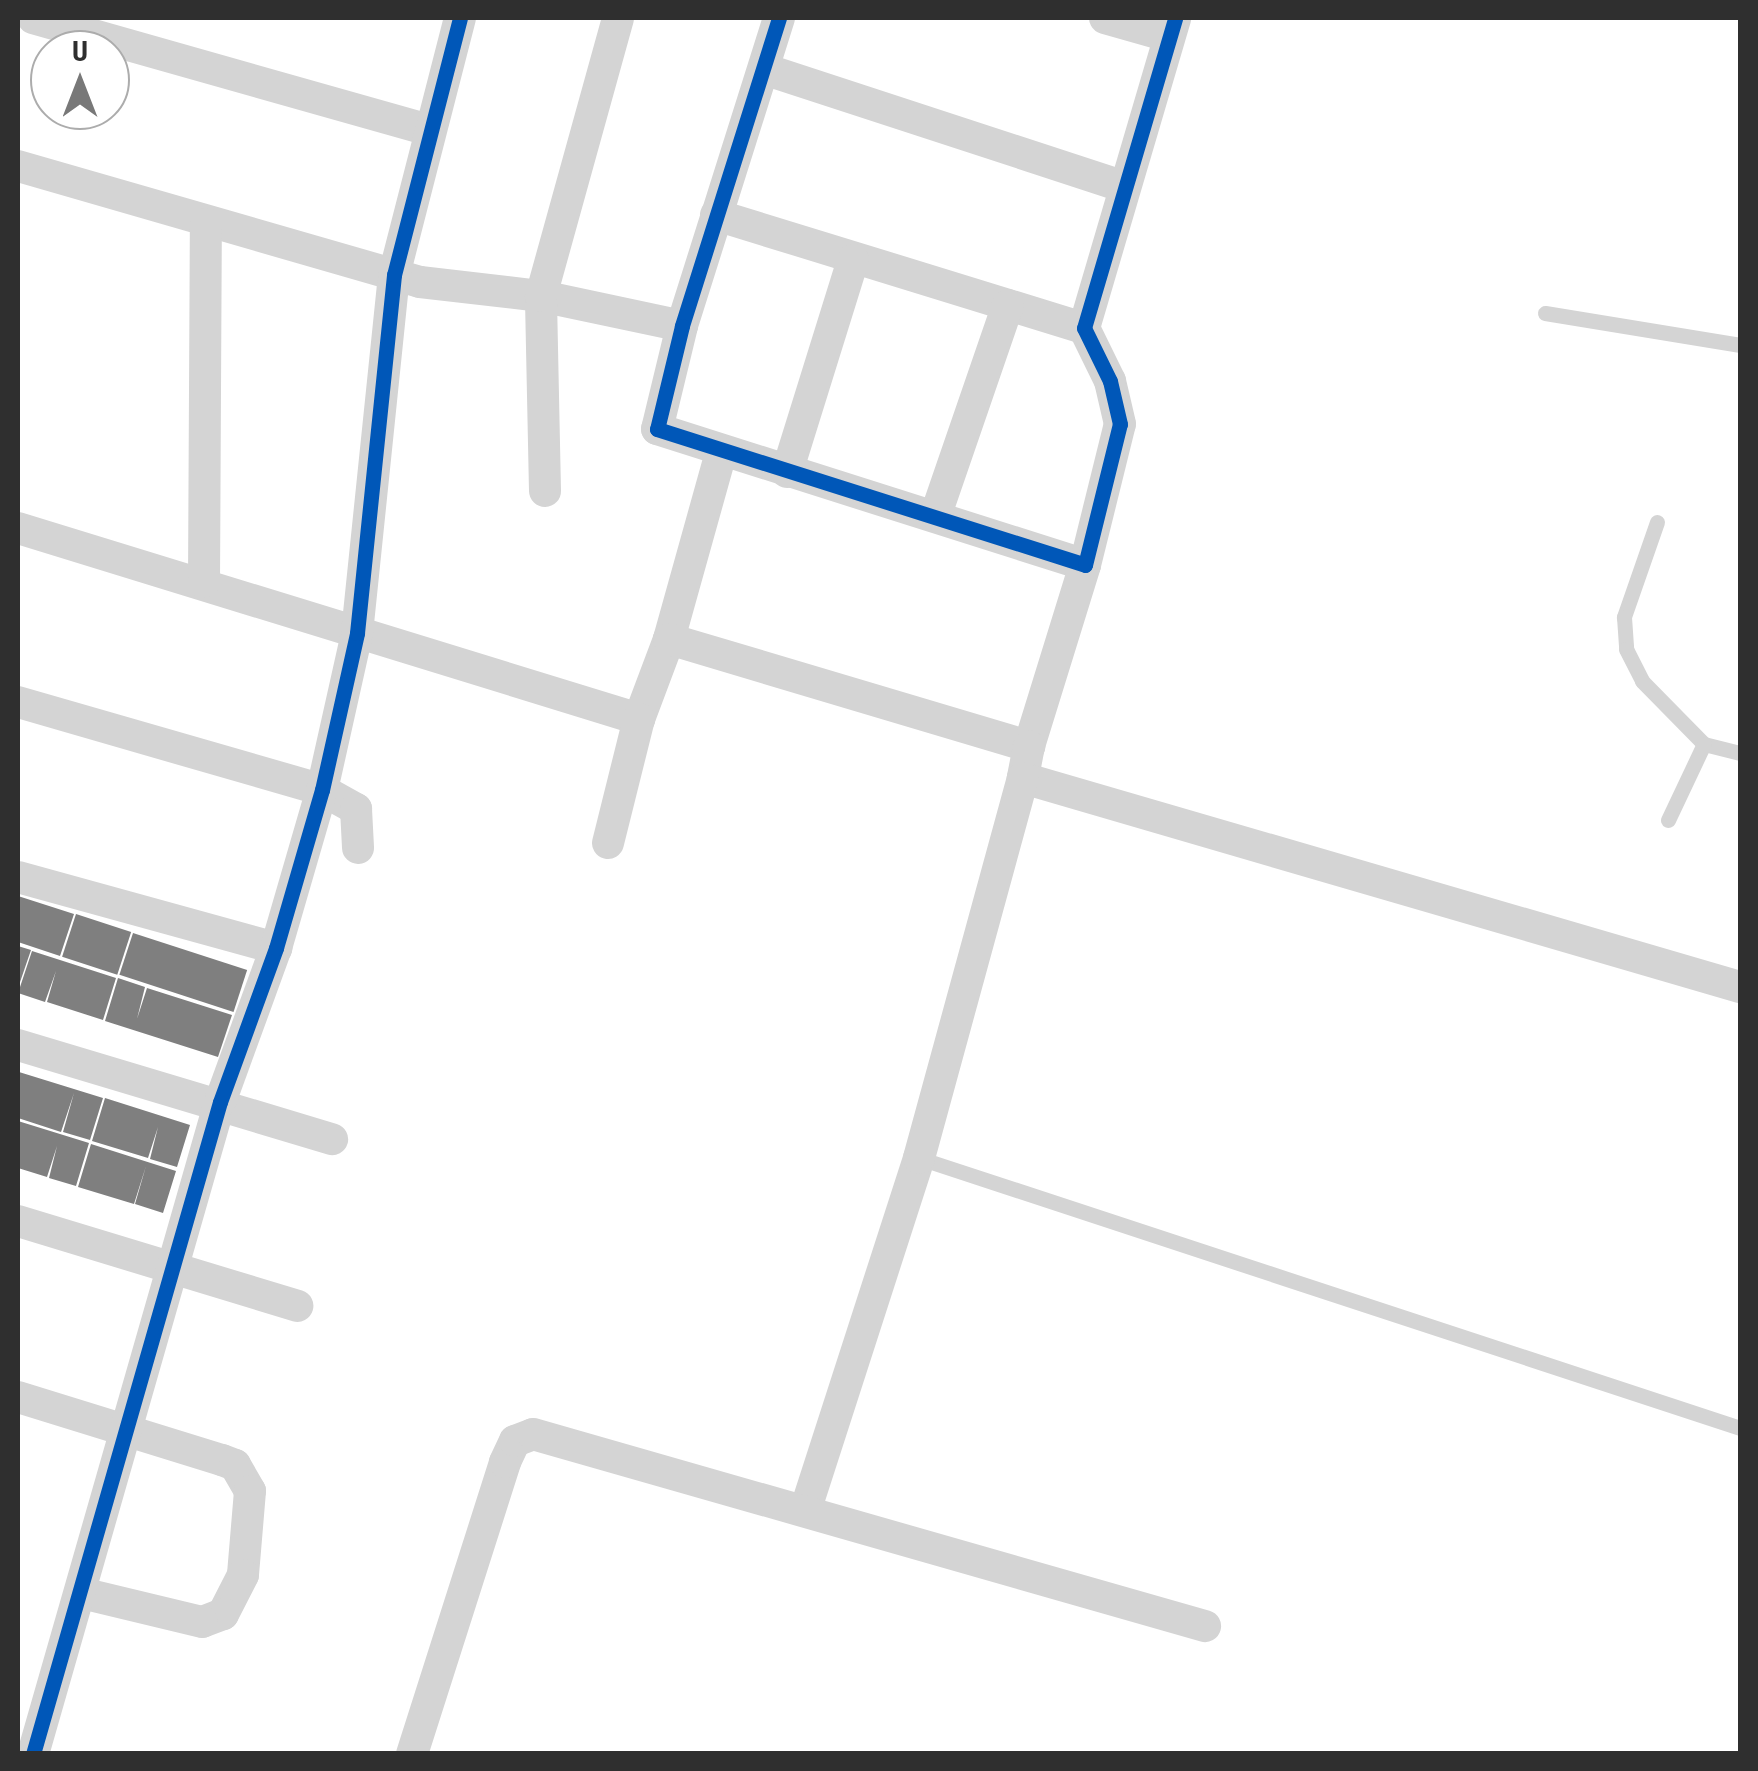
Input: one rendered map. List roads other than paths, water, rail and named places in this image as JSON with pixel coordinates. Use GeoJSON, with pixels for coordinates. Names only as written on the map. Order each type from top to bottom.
{"type":"FeatureCollection","features":[{"type":"Feature","properties":{"kind":"street"},"geometry":{"type":"LineString","coordinates":[[33,18],[428,130]]}},
{"type":"Feature","properties":{"kind":"street"},"geometry":{"type":"LineString","coordinates":[[33,1754],[220,1102],[276,948],[322,790],[357,633],[394,276],[428,130],[460,18]]}},
{"type":"Feature","properties":{"kind":"street"},"geometry":{"type":"LineString","coordinates":[[545,491],[542,296],[618,18]]}},
{"type":"Feature","properties":{"kind":"street"},"geometry":{"type":"LineString","coordinates":[[779,18],[682,326],[655,425],[721,452],[936,514],[1085,564]]}},
{"type":"Feature","properties":{"kind":"street"},"geometry":{"type":"LineString","coordinates":[[806,1508],[919,1158],[1026,762],[1085,564],[1120,424],[1110,382],[1084,328],[1171,27],[1106,18]]}},
{"type":"Feature","properties":{"kind":"street"},"geometry":{"type":"LineString","coordinates":[[764,68],[1123,186]]}},
{"type":"Feature","properties":{"kind":"street"},"geometry":{"type":"LineString","coordinates":[[18,166],[394,276],[542,296],[682,326]]}},
{"type":"Feature","properties":{"kind":"street"},"geometry":{"type":"LineString","coordinates":[[716,215],[1084,328]]}},
{"type":"Feature","properties":{"kind":"street"},"geometry":{"type":"LineString","coordinates":[[204,582],[206,224]]}},
{"type":"Feature","properties":{"kind":"street"},"geometry":{"type":"LineString","coordinates":[[787,472],[853,260]]}},
{"type":"Feature","properties":{"kind":"street"},"geometry":{"type":"LineString","coordinates":[[936,514],[1008,305]]}},
{"type":"Feature","properties":{"kind":"street"},"geometry":{"type":"LineString","coordinates":[[608,843],[638,719],[670,638],[721,452]]}},
{"type":"Feature","properties":{"kind":"street"},"geometry":{"type":"LineString","coordinates":[[18,528],[204,582],[638,719]]}},
{"type":"Feature","properties":{"kind":"street"},"geometry":{"type":"LineString","coordinates":[[670,638],[1026,762],[1740,988]]}},
{"type":"Feature","properties":{"kind":"street"},"geometry":{"type":"LineString","coordinates":[[18,702],[322,790],[356,809],[358,848]]}},
{"type":"Feature","properties":{"kind":"street"},"geometry":{"type":"LineString","coordinates":[[18,878],[276,948]]}},
{"type":"Feature","properties":{"kind":"street"},"geometry":{"type":"LineString","coordinates":[[18,1045],[220,1102],[332,1139]]}},
{"type":"Feature","properties":{"kind":"street"},"geometry":{"type":"LineString","coordinates":[[18,1220],[296,1306]]}},
{"type":"Feature","properties":{"kind":"street"},"geometry":{"type":"LineString","coordinates":[[18,1397],[127,1427],[222,1460],[245,1476],[251,1514],[240,1591],[223,1614],[202,1622],[82,1592]]}},
{"type":"Feature","properties":{"kind":"street"},"geometry":{"type":"LineString","coordinates":[[412,1754],[515,1442],[533,1434],[806,1508],[1204,1626]]}},
{"type":"Feature","properties":{"kind":"lane"},"geometry":{"type":"LineString","coordinates":[[1545,313],[1740,344]]}},
{"type":"Feature","properties":{"kind":"lane"},"geometry":{"type":"LineString","coordinates":[[1657,522],[1624,617],[1626,649],[1642,681],[1704,744],[1740,753]]}},
{"type":"Feature","properties":{"kind":"lane"},"geometry":{"type":"LineString","coordinates":[[1668,820],[1704,744]]}},
{"type":"Feature","properties":{"kind":"lane"},"geometry":{"type":"LineString","coordinates":[[919,1158],[1740,1428]]}}]}
